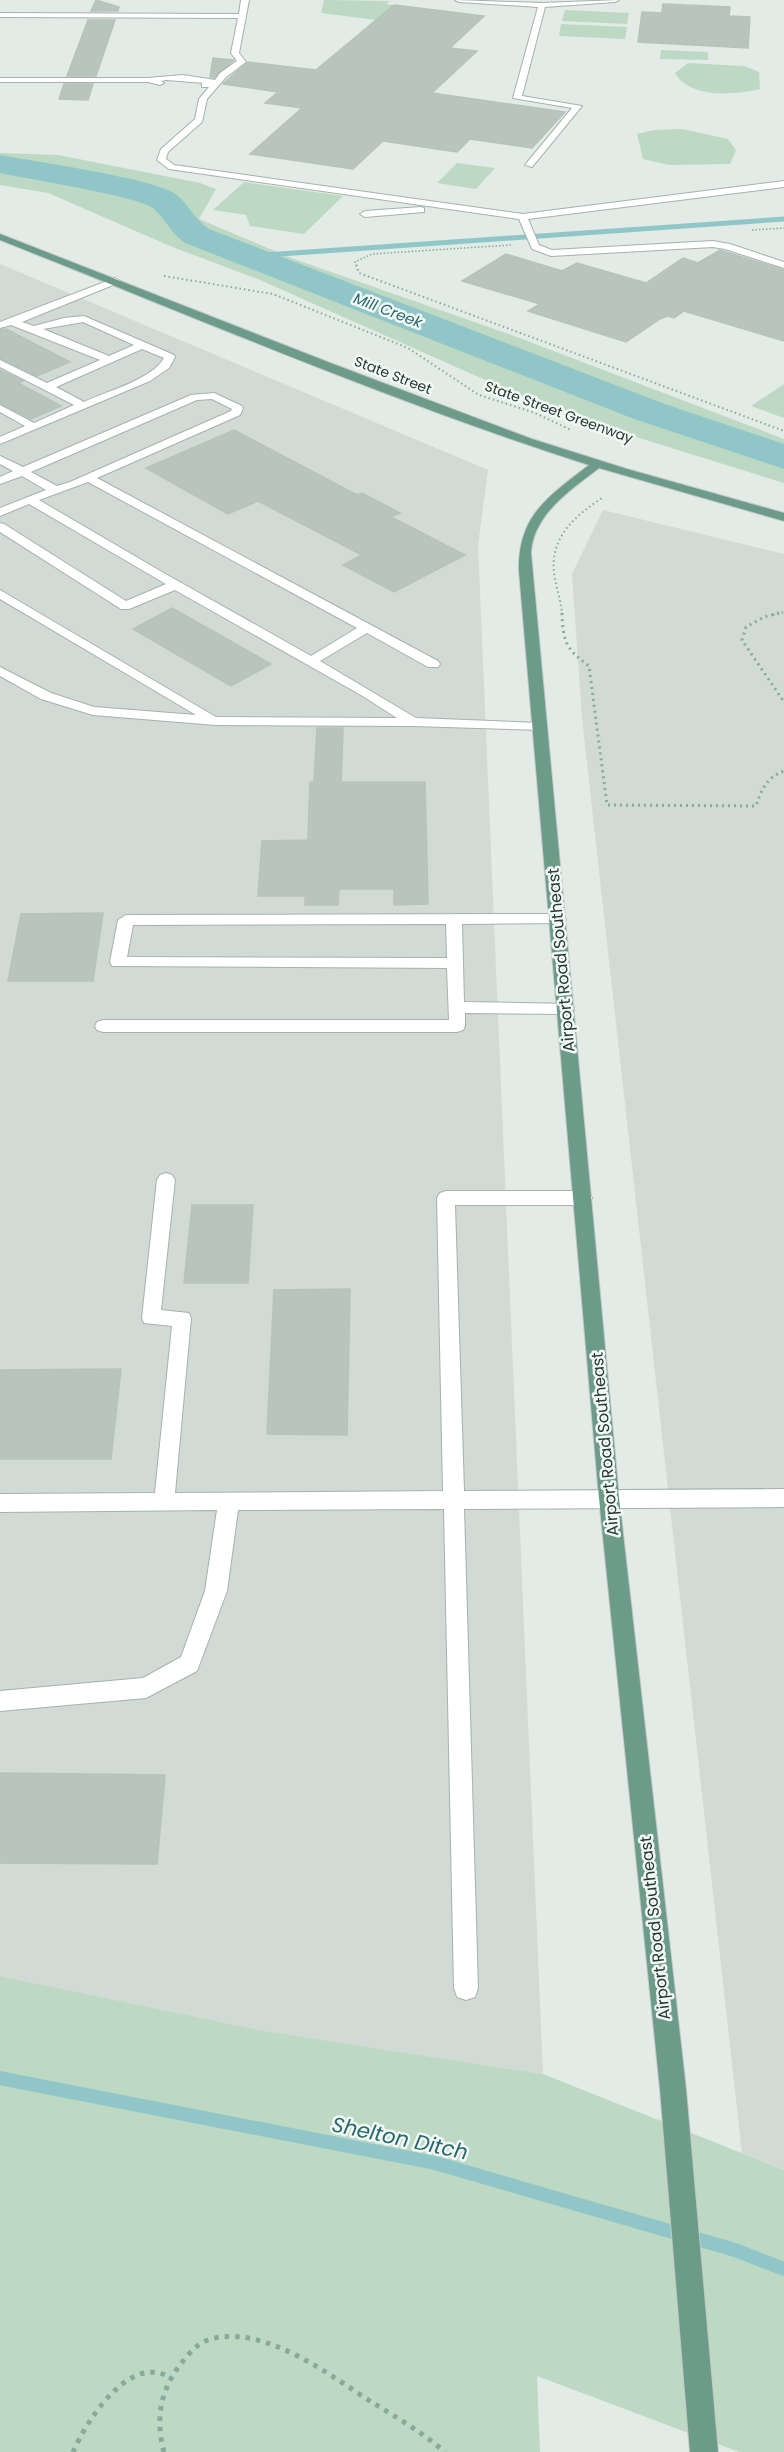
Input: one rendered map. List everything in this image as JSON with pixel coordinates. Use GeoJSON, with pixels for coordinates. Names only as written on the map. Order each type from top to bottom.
{"type":"FeatureCollection","features":[{"type":"Feature","properties":{"kind":"main road","name":"State Street"},"geometry":{"type":"LineString","coordinates":[[0,237],[352,375],[597,464],[784,517]]}},
{"type":"Feature","properties":{"kind":"main road","name":"Airport Road Southeast"},"geometry":{"type":"LineString","coordinates":[[597,464],[543,512],[534,526],[525,548],[527,595],[609,1498],[673,2089],[704,2452]]}},
{"type":"Feature","properties":{"kind":"lane"},"geometry":{"type":"LineString","coordinates":[[459,0],[542,5],[615,0]]}},
{"type":"Feature","properties":{"kind":"lane"},"geometry":{"type":"LineString","coordinates":[[231,6],[244,3],[236,52],[242,62],[223,75],[203,99],[198,120],[164,152],[161,160],[172,166],[523,217],[784,184]]}},
{"type":"Feature","properties":{"kind":"lane"},"geometry":{"type":"LineString","coordinates":[[529,165],[578,106],[517,98],[542,5]]}},
{"type":"Feature","properties":{"kind":"lane"},"geometry":{"type":"LineString","coordinates":[[0,15],[241,16]]}},
{"type":"Feature","properties":{"kind":"lane"},"geometry":{"type":"LineString","coordinates":[[0,80],[148,80],[172,76],[199,77],[217,83]]}},
{"type":"Feature","properties":{"kind":"lane"},"geometry":{"type":"LineString","coordinates":[[365,214],[456,208]]}},
{"type":"Feature","properties":{"kind":"lane"},"geometry":{"type":"LineString","coordinates":[[523,217],[535,247],[551,253],[713,244],[727,246],[784,265]]}},
{"type":"Feature","properties":{"kind":"lane"},"geometry":{"type":"LineString","coordinates":[[0,325],[13,322],[115,281]]}},
{"type":"Feature","properties":{"kind":"lane"},"geometry":{"type":"LineString","coordinates":[[0,441],[146,379],[165,366],[170,357],[84,319],[64,321],[33,329]]}},
{"type":"Feature","properties":{"kind":"lane"},"geometry":{"type":"LineString","coordinates":[[13,322],[108,359]]}},
{"type":"Feature","properties":{"kind":"lane"},"geometry":{"type":"LineString","coordinates":[[47,387],[144,344]]}},
{"type":"Feature","properties":{"kind":"lane"},"geometry":{"type":"LineString","coordinates":[[0,363],[84,406]]}},
{"type":"Feature","properties":{"kind":"lane"},"geometry":{"type":"LineString","coordinates":[[0,481],[195,397],[214,396],[238,408],[236,413],[74,484],[0,512]]}},
{"type":"Feature","properties":{"kind":"lane"},"geometry":{"type":"LineString","coordinates":[[0,408],[34,427]]}},
{"type":"Feature","properties":{"kind":"lane"},"geometry":{"type":"LineString","coordinates":[[0,459],[55,490]]}},
{"type":"Feature","properties":{"kind":"lane"},"geometry":{"type":"LineString","coordinates":[[89,477],[433,664]]}},
{"type":"Feature","properties":{"kind":"lane"},"geometry":{"type":"LineString","coordinates":[[30,499],[413,722]]}},
{"type":"Feature","properties":{"kind":"lane"},"geometry":{"type":"LineString","coordinates":[[0,527],[125,606],[175,585]]}},
{"type":"Feature","properties":{"kind":"lane"},"geometry":{"type":"LineString","coordinates":[[0,594],[216,721]]}},
{"type":"Feature","properties":{"kind":"lane"},"geometry":{"type":"LineString","coordinates":[[311,661],[367,628]]}},
{"type":"Feature","properties":{"kind":"lane"},"geometry":{"type":"LineString","coordinates":[[0,671],[46,696],[93,711],[216,721],[413,722],[539,727]]}},
{"type":"Feature","properties":{"kind":"lane"},"geometry":{"type":"LineString","coordinates":[[455,963],[118,962],[126,920],[558,919]]}},
{"type":"Feature","properties":{"kind":"lane"},"geometry":{"type":"LineString","coordinates":[[103,1026],[457,1026],[454,920]]}},
{"type":"Feature","properties":{"kind":"lane"},"geometry":{"type":"LineString","coordinates":[[457,1007],[566,1008]]}},
{"type":"Feature","properties":{"kind":"lane"},"geometry":{"type":"LineString","coordinates":[[164,1501],[182,1318],[151,1318],[166,1180]]}},
{"type":"Feature","properties":{"kind":"lane"},"geometry":{"type":"LineString","coordinates":[[466,1988],[446,1198],[583,1198]]}},
{"type":"Feature","properties":{"kind":"lane"},"geometry":{"type":"LineString","coordinates":[[0,1503],[784,1498]]}},
{"type":"Feature","properties":{"kind":"lane"},"geometry":{"type":"LineString","coordinates":[[0,1701],[146,1688],[189,1664],[216,1591],[229,1501]]}},
{"type":"Feature","properties":{"kind":"path"},"geometry":{"type":"LineString","coordinates":[[748,230],[784,228]]}},
{"type":"Feature","properties":{"kind":"path"},"geometry":{"type":"LineString","coordinates":[[532,239],[372,254],[355,262],[359,273],[784,431]]}},
{"type":"Feature","properties":{"kind":"path","name":"State Street Greenway"},"geometry":{"type":"LineString","coordinates":[[166,277],[273,294],[408,348],[479,395],[536,413],[577,432]]}},
{"type":"Feature","properties":{"kind":"path"},"geometry":{"type":"LineString","coordinates":[[602,498],[584,509],[563,529],[554,549],[553,568],[560,600],[562,629],[568,649],[589,666],[607,805],[756,806],[760,790],[771,776],[784,771]]}},
{"type":"Feature","properties":{"kind":"path"},"geometry":{"type":"LineString","coordinates":[[784,612],[764,617],[746,627],[742,640],[784,702]]}},
{"type":"Feature","properties":{"kind":"path"},"geometry":{"type":"LineString","coordinates":[[164,2452],[157,2424],[162,2398],[171,2378],[185,2358],[206,2340],[232,2335],[250,2337],[285,2349],[353,2390],[445,2452]]}},
{"type":"Feature","properties":{"kind":"path"},"geometry":{"type":"LineString","coordinates":[[73,2452],[79,2437],[92,2418],[126,2380],[148,2372],[160,2372],[171,2378]]}},
{"type":"Feature","properties":{"kind":"shaded area"},"geometry":{"type":"Polygon","coordinates":[[[0,264],[488,470],[478,545],[543,2074],[259,2030],[0,1976],[0,264]]]}},
{"type":"Feature","properties":{"kind":"shaded area"},"geometry":{"type":"Polygon","coordinates":[[[603,510],[784,554],[784,2170],[742,2153],[582,718],[572,574],[603,510]]]}},
{"type":"Feature","properties":{"kind":"green space"},"geometry":{"type":"Polygon","coordinates":[[[324,0],[390,1],[386,4],[394,5],[376,20],[321,13],[324,0]]]}},
{"type":"Feature","properties":{"kind":"green space"},"geometry":{"type":"Polygon","coordinates":[[[565,10],[629,13],[627,24],[562,21],[565,10]]]}},
{"type":"Feature","properties":{"kind":"green space"},"geometry":{"type":"Polygon","coordinates":[[[561,24],[627,27],[625,39],[559,36],[561,24]]]}},
{"type":"Feature","properties":{"kind":"green space"},"geometry":{"type":"Polygon","coordinates":[[[661,50],[708,52],[708,60],[660,59],[661,50]]]}},
{"type":"Feature","properties":{"kind":"green space"},"geometry":{"type":"Polygon","coordinates":[[[688,63],[744,66],[759,72],[760,89],[738,93],[702,91],[682,81],[675,73],[688,63]]]}},
{"type":"Feature","properties":{"kind":"green space"},"geometry":{"type":"Polygon","coordinates":[[[682,129],[728,139],[736,150],[730,164],[669,165],[643,159],[637,134],[654,130],[682,129]]]}},
{"type":"Feature","properties":{"kind":"green space"},"geometry":{"type":"Polygon","coordinates":[[[0,153],[58,155],[200,183],[216,189],[199,219],[294,259],[517,337],[784,439],[784,483],[562,414],[260,280],[170,246],[48,193],[0,185],[0,153]]]}},
{"type":"Feature","properties":{"kind":"green space"},"geometry":{"type":"Polygon","coordinates":[[[457,163],[495,168],[476,189],[437,183],[457,163]]]}},
{"type":"Feature","properties":{"kind":"green space"},"geometry":{"type":"Polygon","coordinates":[[[244,182],[343,196],[304,234],[250,226],[246,215],[213,210],[244,182]]]}},
{"type":"Feature","properties":{"kind":"green space"},"geometry":{"type":"Polygon","coordinates":[[[784,384],[784,418],[751,406],[784,384]]]}},
{"type":"Feature","properties":{"kind":"green space"},"geometry":{"type":"Polygon","coordinates":[[[0,1976],[259,2030],[543,2074],[784,2170],[784,2452],[739,2452],[537,2376],[540,2452],[0,2452],[0,1976]]]}},
{"type":"Feature","properties":{"kind":"building"},"geometry":{"type":"Polygon","coordinates":[[[96,0],[119,7],[118,11],[91,11],[96,0]]]}},
{"type":"Feature","properties":{"kind":"building"},"geometry":{"type":"Polygon","coordinates":[[[663,4],[730,7],[729,16],[750,17],[748,48],[638,42],[642,12],[662,13],[663,4]]]}},
{"type":"Feature","properties":{"kind":"building"},"geometry":{"type":"Polygon","coordinates":[[[394,5],[484,16],[450,48],[477,51],[432,93],[565,112],[532,148],[470,139],[457,152],[383,141],[353,169],[250,154],[302,108],[265,103],[278,92],[223,84],[248,62],[316,70],[394,5]]]}},
{"type":"Feature","properties":{"kind":"building"},"geometry":{"type":"Polygon","coordinates":[[[88,20],[115,20],[96,76],[67,76],[88,20]]]}},
{"type":"Feature","properties":{"kind":"building"},"geometry":{"type":"Polygon","coordinates":[[[213,58],[234,60],[214,78],[210,77],[213,58]]]}},
{"type":"Feature","properties":{"kind":"building"},"geometry":{"type":"Polygon","coordinates":[[[64,84],[93,84],[88,100],[59,99],[64,84]]]}},
{"type":"Feature","properties":{"kind":"building"},"geometry":{"type":"Polygon","coordinates":[[[720,250],[784,270],[784,341],[684,311],[674,318],[667,316],[660,319],[626,342],[528,311],[540,304],[462,281],[506,254],[562,271],[577,263],[646,283],[683,258],[698,263],[720,250]]]}},
{"type":"Feature","properties":{"kind":"building"},"geometry":{"type":"Polygon","coordinates":[[[6,329],[70,362],[37,376],[0,358],[0,330],[6,329]]]}},
{"type":"Feature","properties":{"kind":"building"},"geometry":{"type":"Polygon","coordinates":[[[0,370],[23,381],[18,383],[61,406],[31,419],[0,403],[0,370]]]}},
{"type":"Feature","properties":{"kind":"building"},"geometry":{"type":"Polygon","coordinates":[[[234,430],[357,495],[362,493],[400,513],[391,517],[465,555],[394,592],[343,565],[362,555],[258,501],[228,514],[146,468],[234,430]]]}},
{"type":"Feature","properties":{"kind":"building"},"geometry":{"type":"Polygon","coordinates":[[[172,608],[271,664],[231,686],[133,629],[172,608]]]}},
{"type":"Feature","properties":{"kind":"building"},"geometry":{"type":"Polygon","coordinates":[[[317,728],[343,728],[341,782],[425,782],[428,904],[394,905],[394,889],[339,889],[338,905],[305,905],[305,896],[258,896],[262,841],[308,840],[310,782],[314,782],[317,728]]]}},
{"type":"Feature","properties":{"kind":"building"},"geometry":{"type":"Polygon","coordinates":[[[103,913],[93,981],[8,981],[21,914],[103,913]]]}},
{"type":"Feature","properties":{"kind":"building"},"geometry":{"type":"Polygon","coordinates":[[[192,1205],[253,1205],[248,1283],[184,1283],[192,1205]]]}},
{"type":"Feature","properties":{"kind":"building"},"geometry":{"type":"Polygon","coordinates":[[[350,1289],[347,1435],[267,1434],[274,1290],[350,1289]]]}},
{"type":"Feature","properties":{"kind":"building"},"geometry":{"type":"Polygon","coordinates":[[[121,1369],[111,1459],[0,1459],[0,1370],[121,1369]]]}},
{"type":"Feature","properties":{"kind":"building"},"geometry":{"type":"Polygon","coordinates":[[[0,1773],[165,1775],[157,1864],[0,1863],[0,1773]]]}},
{"type":"Feature","properties":{"kind":"waterway","name":"Mill Creek"},"geometry":{"type":"LineString","coordinates":[[0,164],[138,191],[165,201],[184,227],[197,236],[648,411],[784,457]]}},
{"type":"Feature","properties":{"kind":"waterway"},"geometry":{"type":"LineString","coordinates":[[252,256],[784,219]]}},
{"type":"Feature","properties":{"kind":"waterway","name":"Shelton Ditch"},"geometry":{"type":"LineString","coordinates":[[0,2078],[435,2163],[735,2250],[784,2269]]}}]}
